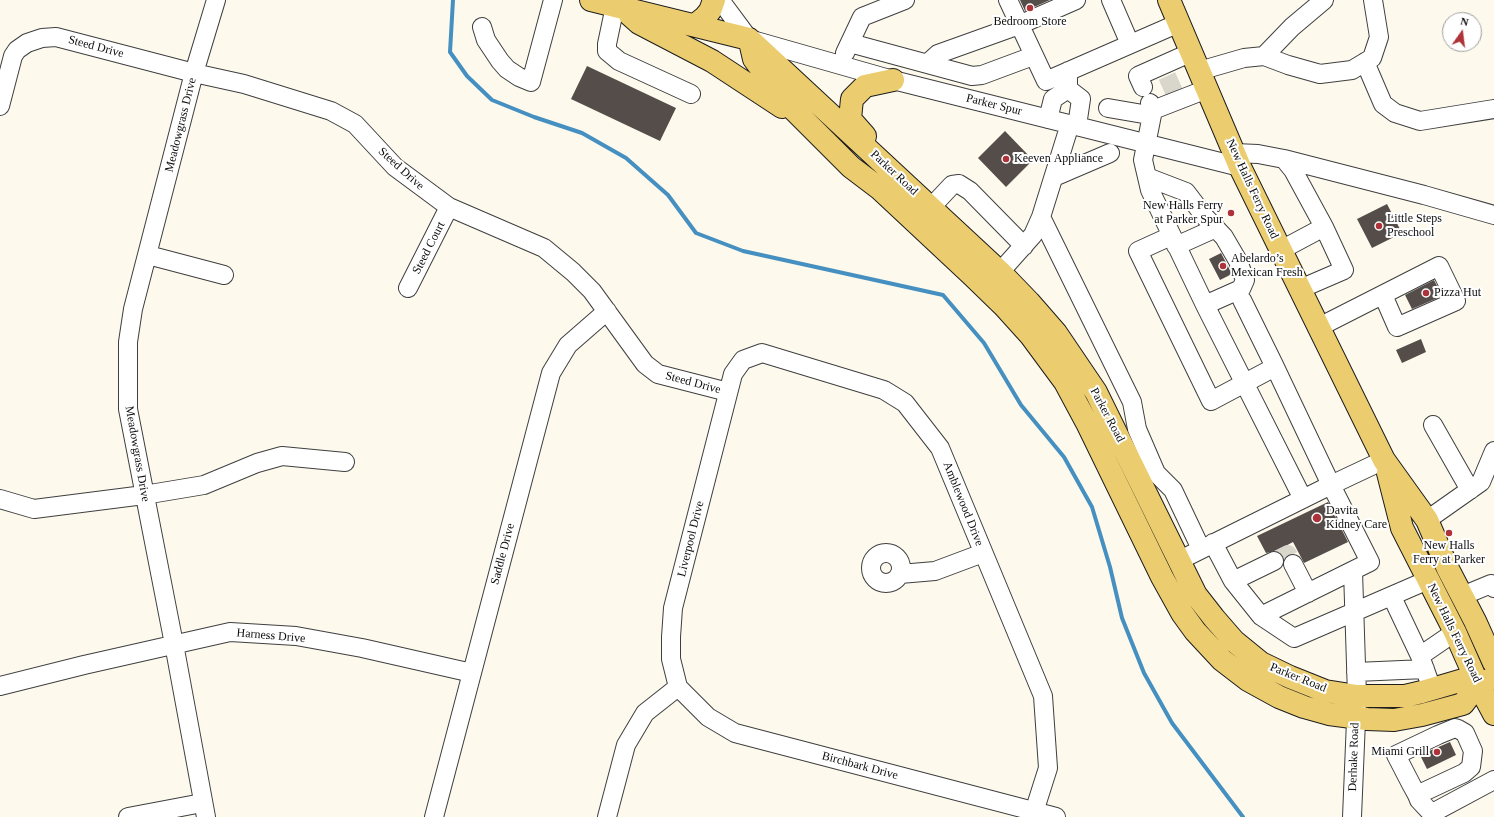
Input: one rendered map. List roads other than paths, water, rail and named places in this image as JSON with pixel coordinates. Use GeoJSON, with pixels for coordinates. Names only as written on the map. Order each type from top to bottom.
{"type":"FeatureCollection","features":[{"type":"Feature","properties":{"kind":"main road","name":"Parker Road"},"geometry":{"type":"LineString","coordinates":[[590,0],[749,39],[1000,272],[1056,333],[1096,392],[1196,595],[1234,641],[1261,663],[1290,677],[1325,691],[1357,696],[1405,696],[1463,680],[1486,681]]}},
{"type":"Feature","properties":{"kind":"main road"},"geometry":{"type":"LineString","coordinates":[[695,25],[710,11],[714,0]]}},
{"type":"Feature","properties":{"kind":"main road","name":"New Halls Ferry Road"},"geometry":{"type":"LineString","coordinates":[[1169,0],[1237,160],[1300,289],[1384,460],[1427,520],[1448,569],[1462,596],[1486,632],[1494,663]]}},
{"type":"Feature","properties":{"kind":"main road","name":"Parker Road"},"geometry":{"type":"LineString","coordinates":[[618,7],[639,23],[712,61],[785,109],[822,138]]}},
{"type":"Feature","properties":{"kind":"main road","name":"Parker Road"},"geometry":{"type":"LineString","coordinates":[[749,39],[754,59],[764,75],[788,104],[851,167],[880,189],[1003,305],[1031,336],[1064,382],[1088,423],[1162,577],[1182,614],[1195,631],[1222,660],[1248,680],[1278,697],[1310,709],[1355,718],[1394,720],[1422,716],[1463,704],[1486,681]]}},
{"type":"Feature","properties":{"kind":"main road"},"geometry":{"type":"LineString","coordinates":[[892,80],[865,86],[852,99],[850,119],[912,190]]}},
{"type":"Feature","properties":{"kind":"main road","name":"New Halls Ferry Road"},"geometry":{"type":"LineString","coordinates":[[1384,460],[1402,528],[1455,632],[1486,681],[1494,714]]}},
{"type":"Feature","properties":{"kind":"street","name":"Meadowgrass Drive"},"geometry":{"type":"LineString","coordinates":[[204,810],[174,644],[128,409],[128,342],[133,309],[194,73],[216,0]]}},
{"type":"Feature","properties":{"kind":"street"},"geometry":{"type":"LineString","coordinates":[[482,27],[486,40],[500,61],[519,77],[531,82],[553,0]]}},
{"type":"Feature","properties":{"kind":"street"},"geometry":{"type":"LineString","coordinates":[[720,0],[749,39]]}},
{"type":"Feature","properties":{"kind":"street"},"geometry":{"type":"LineString","coordinates":[[840,65],[862,17],[905,0]]}},
{"type":"Feature","properties":{"kind":"street"},"geometry":{"type":"LineString","coordinates":[[1008,0],[1046,81],[1068,80]]}},
{"type":"Feature","properties":{"kind":"street"},"geometry":{"type":"LineString","coordinates":[[927,64],[938,54],[1019,24],[1076,0]]}},
{"type":"Feature","properties":{"kind":"street"},"geometry":{"type":"LineString","coordinates":[[1111,0],[1130,44]]}},
{"type":"Feature","properties":{"kind":"street"},"geometry":{"type":"LineString","coordinates":[[1264,56],[1292,27],[1324,0]]}},
{"type":"Feature","properties":{"kind":"street"},"geometry":{"type":"LineString","coordinates":[[1108,108],[1143,114],[1161,90],[1199,70],[1244,58],[1264,56],[1288,65],[1320,74],[1352,70],[1372,58],[1379,37],[1373,0]]}},
{"type":"Feature","properties":{"kind":"street"},"geometry":{"type":"LineString","coordinates":[[618,7],[607,44],[607,51],[619,61],[691,94]]}},
{"type":"Feature","properties":{"kind":"street"},"geometry":{"type":"LineString","coordinates":[[1048,119],[1053,99],[1068,80],[1130,44],[1179,22]]}},
{"type":"Feature","properties":{"kind":"street","name":"Steed Drive"},"geometry":{"type":"LineString","coordinates":[[0,106],[13,56],[17,50],[27,43],[42,38],[56,37],[194,73],[244,84],[331,111],[356,124],[395,167],[449,207],[544,248],[592,291],[645,364],[658,374],[728,392]]}},
{"type":"Feature","properties":{"kind":"street","name":"Parker Spur"},"geometry":{"type":"LineString","coordinates":[[749,39],[892,80],[1147,143],[1237,160],[1258,154],[1284,159],[1402,189],[1494,215]]}},
{"type":"Feature","properties":{"kind":"street"},"geometry":{"type":"LineString","coordinates":[[850,43],[972,76],[982,75],[1033,56]]}},
{"type":"Feature","properties":{"kind":"street"},"geometry":{"type":"LineString","coordinates":[[1365,62],[1384,104],[1395,113],[1420,121],[1494,109]]}},
{"type":"Feature","properties":{"kind":"street"},"geometry":{"type":"LineString","coordinates":[[1199,70],[1161,90],[1143,160],[1150,190],[1173,241],[1302,499]]}},
{"type":"Feature","properties":{"kind":"street"},"geometry":{"type":"LineString","coordinates":[[1000,272],[1033,235],[1041,217],[1081,98],[1068,80]]}},
{"type":"Feature","properties":{"kind":"street"},"geometry":{"type":"LineString","coordinates":[[1054,176],[1110,153]]}},
{"type":"Feature","properties":{"kind":"street"},"geometry":{"type":"LineString","coordinates":[[1284,159],[1293,170],[1324,227],[1344,270],[1300,289]]}},
{"type":"Feature","properties":{"kind":"street"},"geometry":{"type":"LineString","coordinates":[[1147,176],[1186,192],[1205,217],[1224,237],[1238,261],[1245,280],[1241,289],[1205,306]]}},
{"type":"Feature","properties":{"kind":"street"},"geometry":{"type":"LineString","coordinates":[[916,223],[952,184],[959,184],[970,191],[1024,246]]}},
{"type":"Feature","properties":{"kind":"street","name":"Steed Court"},"geometry":{"type":"LineString","coordinates":[[408,288],[449,207]]}},
{"type":"Feature","properties":{"kind":"street"},"geometry":{"type":"LineString","coordinates":[[1041,217],[1132,402],[1137,429],[1156,473],[1173,490],[1207,546],[1261,616],[1294,638],[1392,597],[1428,580]]}},
{"type":"Feature","properties":{"kind":"street"},"geometry":{"type":"LineString","coordinates":[[1281,250],[1324,227]]}},
{"type":"Feature","properties":{"kind":"street"},"geometry":{"type":"LineString","coordinates":[[1216,228],[1138,251],[1211,401],[1275,367]]}},
{"type":"Feature","properties":{"kind":"street"},"geometry":{"type":"LineString","coordinates":[[148,255],[224,274]]}},
{"type":"Feature","properties":{"kind":"street"},"geometry":{"type":"LineString","coordinates":[[1319,327],[1383,295]]}},
{"type":"Feature","properties":{"kind":"street"},"geometry":{"type":"LineString","coordinates":[[1242,300],[1331,485],[1370,562],[1261,616]]}},
{"type":"Feature","properties":{"kind":"street","name":"Saddle Drive"},"geometry":{"type":"LineString","coordinates":[[434,817],[551,373],[568,345],[606,311]]}},
{"type":"Feature","properties":{"kind":"street","name":"Amblewood Drive"},"geometry":{"type":"LineString","coordinates":[[728,392],[733,374],[743,360],[762,353],[884,390],[905,403],[940,448],[1043,696],[1048,768],[1034,812]]}},
{"type":"Feature","properties":{"kind":"street","name":"Liverpool Drive"},"geometry":{"type":"LineString","coordinates":[[678,687],[671,659],[673,608],[728,392]]}},
{"type":"Feature","properties":{"kind":"street"},"geometry":{"type":"LineString","coordinates":[[1433,425],[1470,490]]}},
{"type":"Feature","properties":{"kind":"street"},"geometry":{"type":"LineString","coordinates":[[1427,520],[1481,482],[1494,451]]}},
{"type":"Feature","properties":{"kind":"street"},"geometry":{"type":"LineString","coordinates":[[0,499],[34,509],[144,495],[204,485],[257,463],[282,456],[345,462]]}},
{"type":"Feature","properties":{"kind":"street"},"geometry":{"type":"LineString","coordinates":[[1180,560],[1384,460]]}},
{"type":"Feature","properties":{"kind":"street"},"geometry":{"type":"LineString","coordinates":[[900,574],[935,571],[983,553]]}},
{"type":"Feature","properties":{"kind":"street"},"geometry":{"type":"LineString","coordinates":[[1233,581],[1274,561]]}},
{"type":"Feature","properties":{"kind":"street"},"geometry":{"type":"LineString","coordinates":[[1293,564],[1308,593]]}},
{"type":"Feature","properties":{"kind":"street","name":"Derhake Road"},"geometry":{"type":"LineString","coordinates":[[1352,817],[1357,696],[1353,571]]}},
{"type":"Feature","properties":{"kind":"street"},"geometry":{"type":"LineString","coordinates":[[1462,596],[1491,584],[1494,588]]}},
{"type":"Feature","properties":{"kind":"street"},"geometry":{"type":"LineString","coordinates":[[1392,597],[1422,662],[1432,689]]}},
{"type":"Feature","properties":{"kind":"street","name":"Harness Drive"},"geometry":{"type":"LineString","coordinates":[[0,686],[230,632],[296,636],[362,648],[472,673]]}},
{"type":"Feature","properties":{"kind":"street"},"geometry":{"type":"LineString","coordinates":[[1356,672],[1422,662],[1455,632]]}},
{"type":"Feature","properties":{"kind":"street"},"geometry":{"type":"LineString","coordinates":[[607,817],[626,745],[645,713],[678,687]]}},
{"type":"Feature","properties":{"kind":"street","name":"Birchbark Drive"},"geometry":{"type":"LineString","coordinates":[[678,687],[708,717],[735,733],[1056,817]]}},
{"type":"Feature","properties":{"kind":"street"},"geometry":{"type":"LineString","coordinates":[[1416,795],[1464,773],[1471,767],[1473,751],[1465,733],[1455,728],[1396,755],[1416,795],[1419,800],[1434,817],[1438,810],[1494,780]]}},
{"type":"Feature","properties":{"kind":"street"},"geometry":{"type":"LineString","coordinates":[[128,817],[204,810]]}},
{"type":"Feature","properties":{"kind":"waterway"},"geometry":{"type":"LineString","coordinates":[[453,0],[450,52],[467,76],[492,100],[534,117],[582,133],[626,158],[668,195],[696,233],[743,251],[943,295],[984,343],[1021,405],[1064,457],[1092,507],[1110,567],[1122,618],[1144,673],[1172,723],[1243,817]]}},
{"type":"Feature","properties":{"kind":"tunnel"},"geometry":{"type":"LineString","coordinates":[[1167,76],[1175,94]]}},
{"type":"Feature","properties":{"kind":"tunnel"},"geometry":{"type":"LineString","coordinates":[[1274,561],[1288,554],[1293,564]]}},
{"type":"Feature","properties":{"kind":"place","name":"Bedroom Store"},"geometry":{"type":"Point","coordinates":[1030,8]}},
{"type":"Feature","properties":{"kind":"place","name":"Keeven Appliance"},"geometry":{"type":"Point","coordinates":[1006,159]}},
{"type":"Feature","properties":{"kind":"place","name":"New Halls Ferry at Parker Spur"},"geometry":{"type":"Point","coordinates":[1231,213]}},
{"type":"Feature","properties":{"kind":"place","name":"Little Steps Preschool"},"geometry":{"type":"Point","coordinates":[1379,226]}},
{"type":"Feature","properties":{"kind":"place","name":"Abelardo’s Mexican Fresh"},"geometry":{"type":"Point","coordinates":[1223,266]}},
{"type":"Feature","properties":{"kind":"place","name":"Pizza Hut"},"geometry":{"type":"Point","coordinates":[1426,293]}},
{"type":"Feature","properties":{"kind":"place","name":"Davita Kidney Care"},"geometry":{"type":"Point","coordinates":[1317,518]}},
{"type":"Feature","properties":{"kind":"place","name":"New Halls Ferry at Parker"},"geometry":{"type":"Point","coordinates":[1449,533]}},
{"type":"Feature","properties":{"kind":"place","name":"Miami Grill"},"geometry":{"type":"Point","coordinates":[1437,752]}}]}
